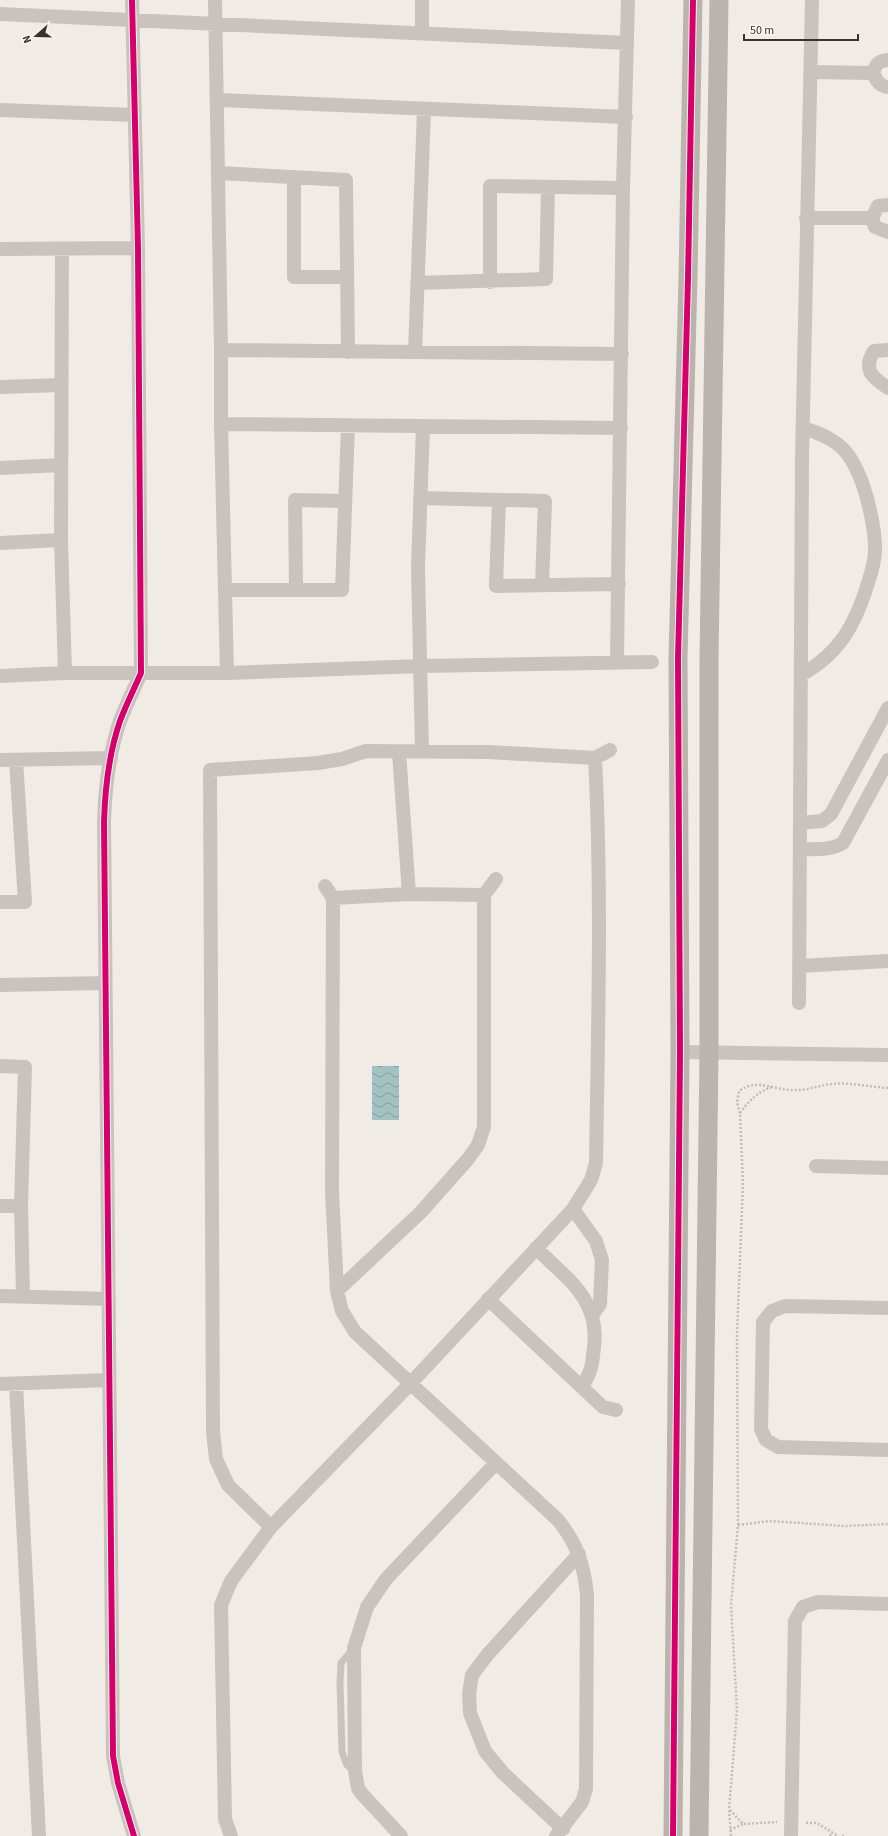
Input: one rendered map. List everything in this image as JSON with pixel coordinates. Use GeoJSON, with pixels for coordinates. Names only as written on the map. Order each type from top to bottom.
{"type":"FeatureCollection","features":[{"type":"Feature","properties":{"kind":"street"},"geometry":{"type":"LineString","coordinates":[[132,0],[138,248],[141,673],[120,722],[111,758],[105,795],[104,822],[114,1723],[113,1756],[118,1783],[134,1836]]}},
{"type":"Feature","properties":{"kind":"street"},"geometry":{"type":"LineString","coordinates":[[215,0],[218,100],[221,424],[227,673]]}},
{"type":"Feature","properties":{"kind":"street"},"geometry":{"type":"LineString","coordinates":[[422,0],[422,32]]}},
{"type":"Feature","properties":{"kind":"street"},"geometry":{"type":"LineString","coordinates":[[617,662],[623,188],[628,0]]}},
{"type":"Feature","properties":{"kind":"street"},"geometry":{"type":"LineString","coordinates":[[673,1836],[680,1052],[678,658],[688,278],[693,0]]}},
{"type":"Feature","properties":{"kind":"street"},"geometry":{"type":"LineString","coordinates":[[699,1836],[710,1052],[709,658],[719,0]]}},
{"type":"Feature","properties":{"kind":"street"},"geometry":{"type":"LineString","coordinates":[[799,1003],[803,428],[806,218],[812,0]]}},
{"type":"Feature","properties":{"kind":"street"},"geometry":{"type":"LineString","coordinates":[[0,14],[215,25],[422,32],[627,43]]}},
{"type":"Feature","properties":{"kind":"street"},"geometry":{"type":"LineString","coordinates":[[872,73],[876,64],[881,61],[888,60]]}},
{"type":"Feature","properties":{"kind":"street"},"geometry":{"type":"LineString","coordinates":[[810,72],[872,73]]}},
{"type":"Feature","properties":{"kind":"street"},"geometry":{"type":"LineString","coordinates":[[872,73],[881,86],[888,87]]}},
{"type":"Feature","properties":{"kind":"street"},"geometry":{"type":"LineString","coordinates":[[218,100],[424,110],[626,117]]}},
{"type":"Feature","properties":{"kind":"street"},"geometry":{"type":"LineString","coordinates":[[0,110],[135,115]]}},
{"type":"Feature","properties":{"kind":"street"},"geometry":{"type":"LineString","coordinates":[[415,352],[424,110]]}},
{"type":"Feature","properties":{"kind":"street"},"geometry":{"type":"LineString","coordinates":[[218,173],[346,180],[348,352]]}},
{"type":"Feature","properties":{"kind":"street"},"geometry":{"type":"LineString","coordinates":[[294,177],[294,277],[347,277]]}},
{"type":"Feature","properties":{"kind":"street"},"geometry":{"type":"LineString","coordinates":[[490,282],[490,186],[623,188]]}},
{"type":"Feature","properties":{"kind":"street"},"geometry":{"type":"LineString","coordinates":[[417,283],[490,282],[546,279],[548,187]]}},
{"type":"Feature","properties":{"kind":"street"},"geometry":{"type":"LineString","coordinates":[[888,205],[878,206],[872,218],[875,227],[888,232]]}},
{"type":"Feature","properties":{"kind":"street"},"geometry":{"type":"LineString","coordinates":[[806,218],[872,218]]}},
{"type":"Feature","properties":{"kind":"street"},"geometry":{"type":"LineString","coordinates":[[62,248],[61,540],[65,674]]}},
{"type":"Feature","properties":{"kind":"street"},"geometry":{"type":"LineString","coordinates":[[0,249],[138,248]]}},
{"type":"Feature","properties":{"kind":"street"},"geometry":{"type":"LineString","coordinates":[[221,350],[622,354]]}},
{"type":"Feature","properties":{"kind":"street"},"geometry":{"type":"LineString","coordinates":[[888,350],[874,352],[869,369],[873,378],[888,388]]}},
{"type":"Feature","properties":{"kind":"street"},"geometry":{"type":"LineString","coordinates":[[0,387],[61,385]]}},
{"type":"Feature","properties":{"kind":"street"},"geometry":{"type":"LineString","coordinates":[[221,424],[621,428]]}},
{"type":"Feature","properties":{"kind":"street"},"geometry":{"type":"LineString","coordinates":[[225,590],[342,590],[344,501],[348,425]]}},
{"type":"Feature","properties":{"kind":"street"},"geometry":{"type":"LineString","coordinates":[[422,751],[418,566],[423,426]]}},
{"type":"Feature","properties":{"kind":"street"},"geometry":{"type":"LineString","coordinates":[[801,675],[818,666],[830,654],[856,619],[882,545],[858,472],[850,457],[834,441],[803,428]]}},
{"type":"Feature","properties":{"kind":"street"},"geometry":{"type":"LineString","coordinates":[[0,468],[61,465]]}},
{"type":"Feature","properties":{"kind":"street"},"geometry":{"type":"LineString","coordinates":[[420,498],[545,501],[542,585]]}},
{"type":"Feature","properties":{"kind":"street"},"geometry":{"type":"LineString","coordinates":[[296,590],[295,500],[344,501]]}},
{"type":"Feature","properties":{"kind":"street"},"geometry":{"type":"LineString","coordinates":[[499,500],[496,586],[619,584]]}},
{"type":"Feature","properties":{"kind":"street"},"geometry":{"type":"LineString","coordinates":[[0,544],[61,540]]}},
{"type":"Feature","properties":{"kind":"street"},"geometry":{"type":"LineString","coordinates":[[0,676],[227,673],[421,666],[652,662]]}},
{"type":"Feature","properties":{"kind":"street"},"geometry":{"type":"LineString","coordinates":[[800,823],[822,821],[831,814],[888,708]]}},
{"type":"Feature","properties":{"kind":"street"},"geometry":{"type":"LineString","coordinates":[[272,1527],[228,1486],[216,1459],[213,1432],[210,770],[318,763],[342,760],[366,751],[422,751],[595,758],[610,750]]}},
{"type":"Feature","properties":{"kind":"street"},"geometry":{"type":"LineString","coordinates":[[399,752],[410,894]]}},
{"type":"Feature","properties":{"kind":"street"},"geometry":{"type":"LineString","coordinates":[[0,760],[111,758]]}},
{"type":"Feature","properties":{"kind":"street"},"geometry":{"type":"LineString","coordinates":[[231,1836],[225,1819],[221,1605],[231,1581],[272,1527],[410,1384],[573,1209],[591,1180],[596,1163],[599,937],[599,831],[595,758]]}},
{"type":"Feature","properties":{"kind":"street"},"geometry":{"type":"LineString","coordinates":[[0,902],[25,902],[16,760]]}},
{"type":"Feature","properties":{"kind":"street"},"geometry":{"type":"LineString","coordinates":[[800,849],[826,850],[843,843],[888,760]]}},
{"type":"Feature","properties":{"kind":"street"},"geometry":{"type":"LineString","coordinates":[[337,1291],[421,1212],[468,1159],[478,1145],[484,1127],[484,895],[496,880]]}},
{"type":"Feature","properties":{"kind":"street"},"geometry":{"type":"LineString","coordinates":[[325,886],[334,898],[332,1191],[337,1291],[342,1311],[355,1332],[558,1520],[571,1536],[579,1554],[585,1573],[587,1595],[586,1789],[582,1802],[560,1832],[502,1773],[485,1751],[470,1713],[469,1694],[472,1675],[488,1654],[579,1554]]}},
{"type":"Feature","properties":{"kind":"street"},"geometry":{"type":"LineString","coordinates":[[334,898],[410,894],[484,895]]}},
{"type":"Feature","properties":{"kind":"street"},"geometry":{"type":"LineString","coordinates":[[799,966],[888,961]]}},
{"type":"Feature","properties":{"kind":"street"},"geometry":{"type":"LineString","coordinates":[[0,984],[105,983]]}},
{"type":"Feature","properties":{"kind":"street"},"geometry":{"type":"LineString","coordinates":[[680,1052],[888,1055]]}},
{"type":"Feature","properties":{"kind":"street"},"geometry":{"type":"LineString","coordinates":[[0,1066],[25,1067],[21,1206],[23,1295]]}},
{"type":"Feature","properties":{"kind":"street"},"geometry":{"type":"LineString","coordinates":[[816,1166],[888,1168]]}},
{"type":"Feature","properties":{"kind":"street"},"geometry":{"type":"LineString","coordinates":[[0,1206],[21,1206]]}},
{"type":"Feature","properties":{"kind":"street"},"geometry":{"type":"LineString","coordinates":[[573,1209],[596,1240],[602,1260],[600,1304],[593,1314]]}},
{"type":"Feature","properties":{"kind":"street"},"geometry":{"type":"LineString","coordinates":[[536,1248],[579,1291],[593,1314],[596,1330],[592,1370],[582,1387]]}},
{"type":"Feature","properties":{"kind":"street"},"geometry":{"type":"LineString","coordinates":[[0,1296],[23,1295],[109,1299]]}},
{"type":"Feature","properties":{"kind":"street"},"geometry":{"type":"LineString","coordinates":[[488,1299],[603,1407],[616,1410]]}},
{"type":"Feature","properties":{"kind":"street"},"geometry":{"type":"LineString","coordinates":[[888,1308],[785,1306],[772,1311],[763,1322],[761,1429],[766,1440],[778,1447],[888,1450]]}},
{"type":"Feature","properties":{"kind":"street"},"geometry":{"type":"LineString","coordinates":[[0,1384],[109,1380]]}},
{"type":"Feature","properties":{"kind":"street"},"geometry":{"type":"LineString","coordinates":[[16,1384],[39,1836]]}},
{"type":"Feature","properties":{"kind":"street"},"geometry":{"type":"LineString","coordinates":[[401,1836],[358,1788],[355,1771],[354,1648],[367,1607],[386,1579],[496,1463]]}},
{"type":"Feature","properties":{"kind":"street"},"geometry":{"type":"LineString","coordinates":[[791,1836],[795,1621],[803,1607],[818,1602],[888,1604]]}},
{"type":"Feature","properties":{"kind":"path"},"geometry":{"type":"LineString","coordinates":[[731,1836],[732,1758],[737,1710],[731,1605],[738,1525],[737,1335],[743,1184],[740,1114],[737,1102],[739,1091],[746,1086],[759,1084],[798,1090],[833,1083],[888,1088]]}},
{"type":"Feature","properties":{"kind":"path"},"geometry":{"type":"LineString","coordinates":[[740,1114],[748,1102],[761,1091],[773,1087]]}},
{"type":"Feature","properties":{"kind":"path"},"geometry":{"type":"LineString","coordinates":[[738,1525],[770,1521],[845,1526],[888,1524]]}},
{"type":"Feature","properties":{"kind":"path"},"geometry":{"type":"LineString","coordinates":[[730,1830],[743,1824]]}},
{"type":"Feature","properties":{"kind":"path"},"geometry":{"type":"LineString","coordinates":[[830,1836],[832,1832]]}},
{"type":"Feature","properties":{"kind":"water"},"geometry":{"type":"Polygon","coordinates":[[[372,1066],[399,1066],[399,1120],[372,1120],[372,1066]]]}},
{"type":"Feature","properties":{"kind":"cycle path"},"geometry":{"type":"LineString","coordinates":[[132,0],[138,248],[141,673],[127,703],[116,733],[110,758],[105,797],[104,822],[113,1756],[118,1783],[134,1836]]}},
{"type":"Feature","properties":{"kind":"cycle path"},"geometry":{"type":"LineString","coordinates":[[673,1836],[680,1052],[678,658],[688,278],[693,0]]}}]}
